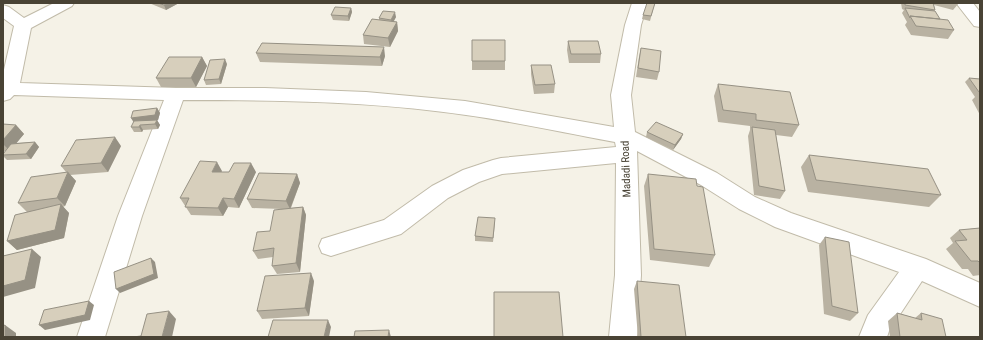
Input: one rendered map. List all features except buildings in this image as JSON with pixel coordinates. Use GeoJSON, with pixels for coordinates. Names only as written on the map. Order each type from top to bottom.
{"type":"FeatureCollection","features":[{"type":"Feature","properties":{"kind":"street"},"geometry":{"type":"LineString","coordinates":[[66,3],[23,25],[6,92],[265,94],[373,99],[465,108],[626,145],[672,159],[709,179],[747,203],[783,220],[917,267],[980,295]]}},
{"type":"Feature","properties":{"kind":"street","name":"Madadi Road"},"geometry":{"type":"LineString","coordinates":[[623,337],[628,275],[626,145],[621,95],[633,25],[640,3]]}},
{"type":"Feature","properties":{"kind":"street"},"geometry":{"type":"LineString","coordinates":[[964,3],[980,22]]}},
{"type":"Feature","properties":{"kind":"street"},"geometry":{"type":"LineString","coordinates":[[3,10],[23,25]]}},
{"type":"Feature","properties":{"kind":"street"},"geometry":{"type":"LineString","coordinates":[[91,337],[130,216],[176,94]]}},
{"type":"Feature","properties":{"kind":"street"},"geometry":{"type":"LineString","coordinates":[[331,246],[392,227],[440,192],[471,176],[501,166],[626,145]]}},
{"type":"Feature","properties":{"kind":"street"},"geometry":{"type":"LineString","coordinates":[[873,337],[878,324],[917,267]]}}]}
